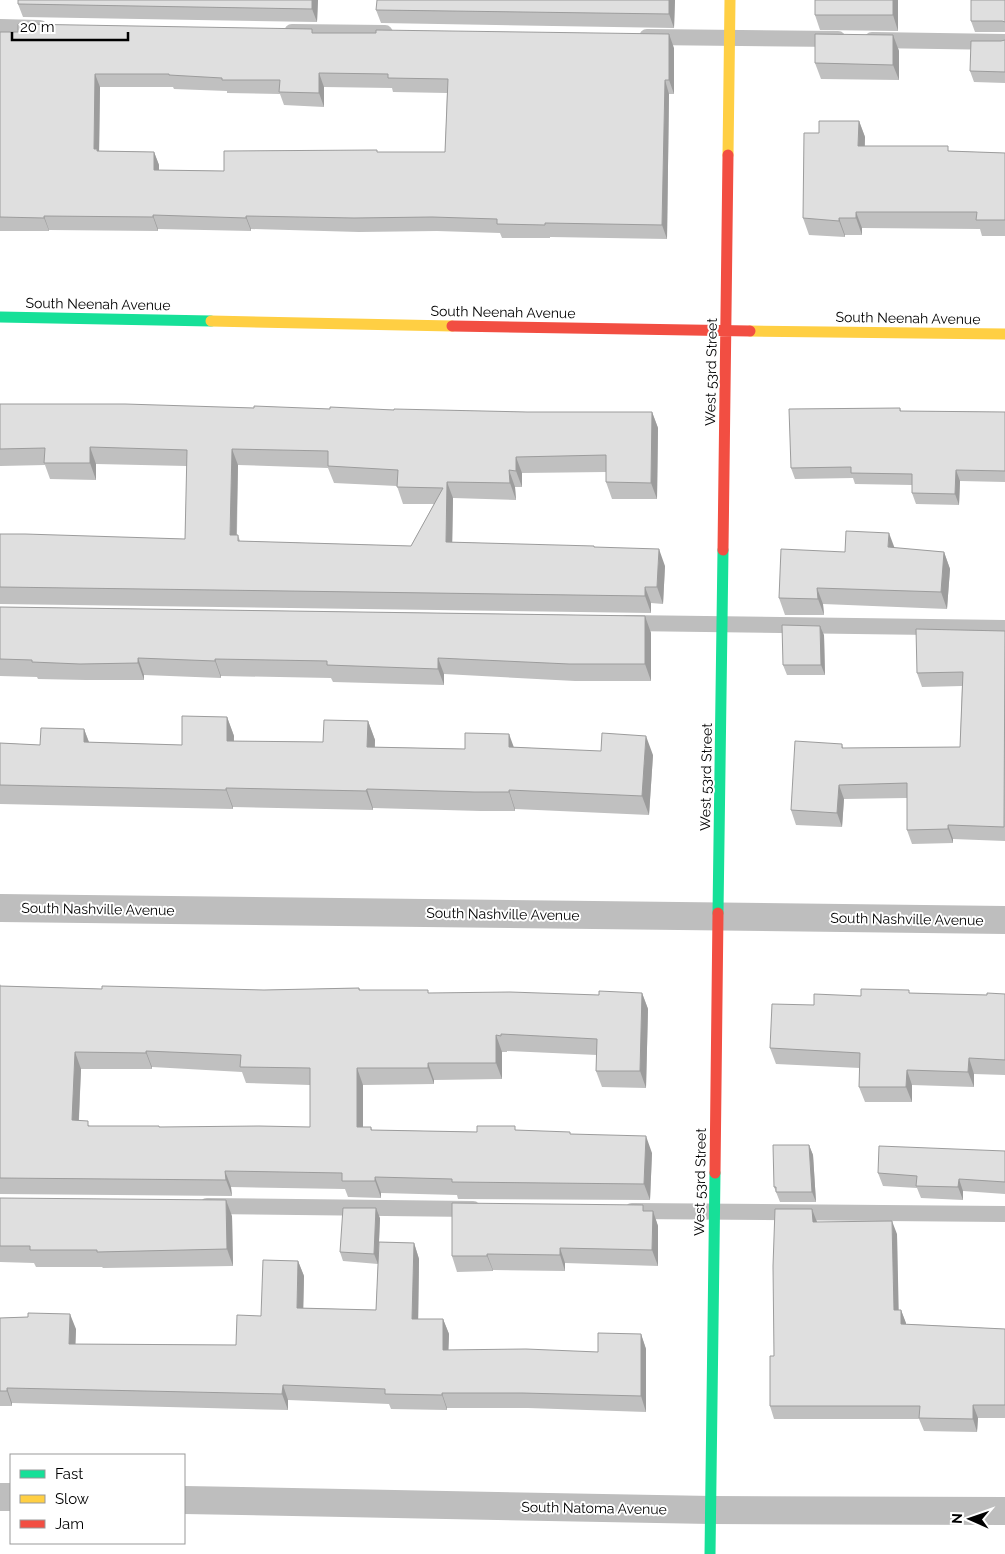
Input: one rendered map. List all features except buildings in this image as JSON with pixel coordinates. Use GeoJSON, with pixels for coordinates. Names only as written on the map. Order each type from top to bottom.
{"type":"FeatureCollection","features":[{"type":"Feature","properties":{"kind":"street","name":"West 53rd Street"},"geometry":{"type":"LineString","coordinates":[[710,1554],[730,0]]}},
{"type":"Feature","properties":{"kind":"street","name":"South Neenah Avenue"},"geometry":{"type":"LineString","coordinates":[[0,318],[1005,334]]}},
{"type":"Feature","properties":{"kind":"street","name":"South Nashville Avenue"},"geometry":{"type":"LineString","coordinates":[[0,908],[1005,920]]}},
{"type":"Feature","properties":{"kind":"street","name":"South Natoma Avenue"},"geometry":{"type":"LineString","coordinates":[[185,1500],[711,1510],[1005,1511]]}},
{"type":"Feature","properties":{"kind":"lane"},"geometry":{"type":"LineString","coordinates":[[0,27],[60,28]]}},
{"type":"Feature","properties":{"kind":"lane"},"geometry":{"type":"LineString","coordinates":[[278,31],[396,33]]}},
{"type":"Feature","properties":{"kind":"lane"},"geometry":{"type":"LineString","coordinates":[[634,37],[1005,42]]}},
{"type":"Feature","properties":{"kind":"lane"},"geometry":{"type":"LineString","coordinates":[[617,623],[1005,628]]}},
{"type":"Feature","properties":{"kind":"lane"},"geometry":{"type":"LineString","coordinates":[[189,1206],[487,1209]]}},
{"type":"Feature","properties":{"kind":"lane"},"geometry":{"type":"LineString","coordinates":[[616,1211],[1005,1214]]}},
{"type":"Feature","properties":{"kind":"traffic: fast"},"geometry":{"type":"LineString","coordinates":[[0,317],[211,321]]}},
{"type":"Feature","properties":{"kind":"traffic: fast"},"geometry":{"type":"LineString","coordinates":[[718,913],[723,550]]}},
{"type":"Feature","properties":{"kind":"traffic: fast"},"geometry":{"type":"LineString","coordinates":[[710,1554],[715,1173]]}},
{"type":"Feature","properties":{"kind":"traffic: slow"},"geometry":{"type":"LineString","coordinates":[[728,155],[730,0]]}},
{"type":"Feature","properties":{"kind":"traffic: slow"},"geometry":{"type":"LineString","coordinates":[[211,321],[452,326]]}},
{"type":"Feature","properties":{"kind":"traffic: slow"},"geometry":{"type":"LineString","coordinates":[[750,331],[1005,334]]}},
{"type":"Feature","properties":{"kind":"traffic: jam"},"geometry":{"type":"LineString","coordinates":[[723,550],[728,155]]}},
{"type":"Feature","properties":{"kind":"traffic: jam"},"geometry":{"type":"LineString","coordinates":[[452,326],[750,331]]}},
{"type":"Feature","properties":{"kind":"traffic: jam"},"geometry":{"type":"LineString","coordinates":[[715,1173],[718,913]]}}]}
